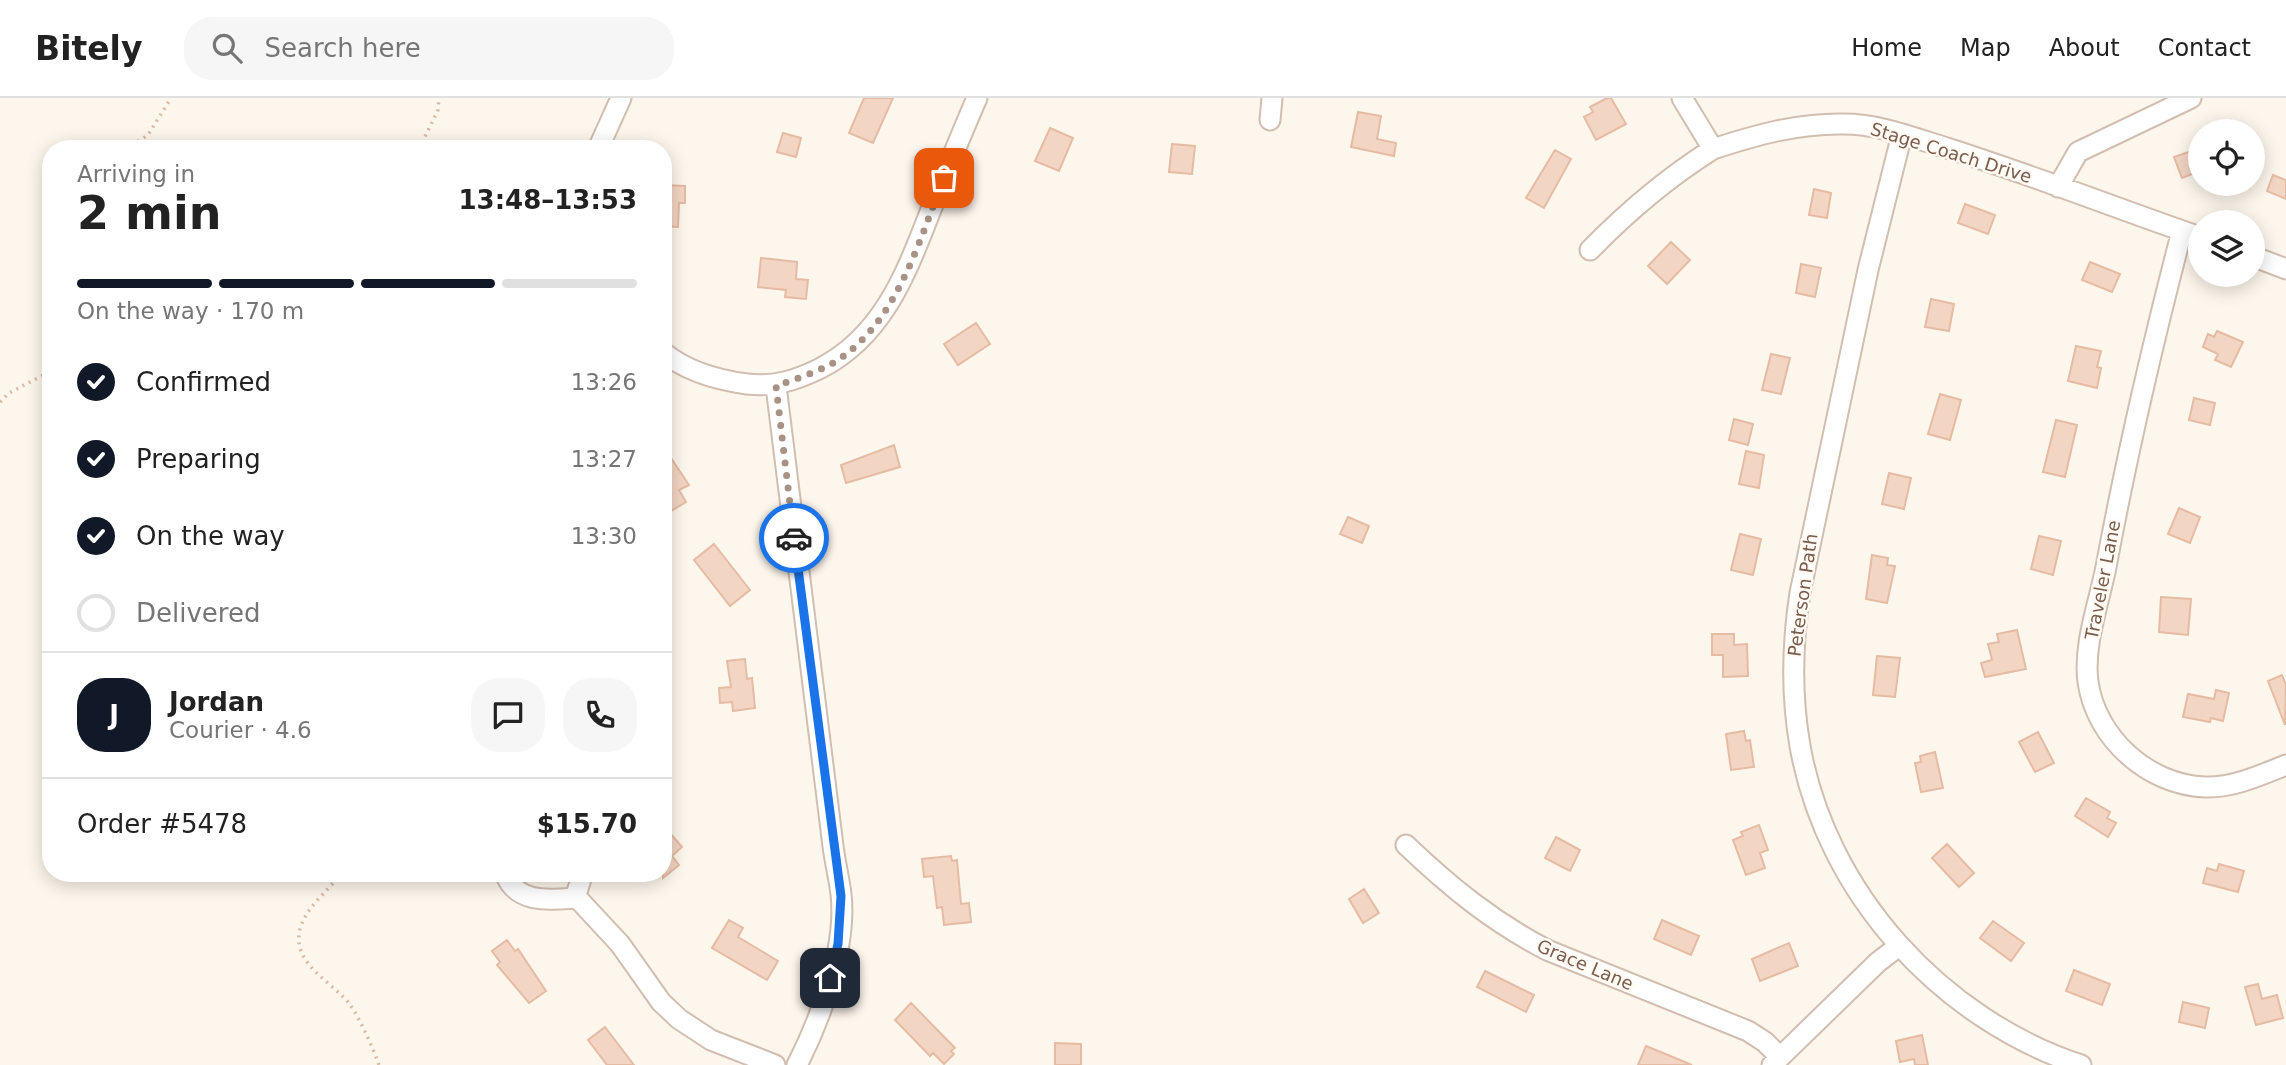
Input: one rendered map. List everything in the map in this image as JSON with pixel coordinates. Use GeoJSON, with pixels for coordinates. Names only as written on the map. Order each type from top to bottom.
{"type":"FeatureCollection","features":[{"type":"Feature","properties":{"kind":"street"},"geometry":{"type":"LineString","coordinates":[[602,140],[621,98]]}},
{"type":"Feature","properties":{"kind":"street"},"geometry":{"type":"LineString","coordinates":[[672,358],[690,370],[727,381],[776,386],[839,359],[873,328],[905,277],[977,98]]}},
{"type":"Feature","properties":{"kind":"street"},"geometry":{"type":"LineString","coordinates":[[1270,120],[1272,98]]}},
{"type":"Feature","properties":{"kind":"street"},"geometry":{"type":"LineString","coordinates":[[1682,98],[1713,149]]}},
{"type":"Feature","properties":{"kind":"street"},"geometry":{"type":"LineString","coordinates":[[2057,187],[2078,152],[2191,98]]}},
{"type":"Feature","properties":{"kind":"street","name":"Stage Coach Drive"},"geometry":{"type":"LineString","coordinates":[[1590,250],[1625,214],[1682,169],[1713,149],[1779,130],[1814,124],[1847,124],[1902,134],[2188,233]]}},
{"type":"Feature","properties":{"kind":"street","name":"Peterson Path"},"geometry":{"type":"LineString","coordinates":[[1902,134],[1871,258],[1807,552],[1794,636],[1795,712],[1811,790],[1827,834],[1854,886],[1899,946],[1944,990],[1983,1019],[2034,1046],[2081,1065]]}},
{"type":"Feature","properties":{"kind":"street","name":"Traveler Lane"},"geometry":{"type":"LineString","coordinates":[[2188,244],[2144,384],[2088,659],[2088,683],[2098,716],[2115,742],[2136,763],[2153,773],[2179,783],[2205,787],[2249,780],[2286,765]]}},
{"type":"Feature","properties":{"kind":"street"},"geometry":{"type":"LineString","coordinates":[[2265,261],[2286,270]]}},
{"type":"Feature","properties":{"kind":"street"},"geometry":{"type":"LineString","coordinates":[[776,386],[841,896],[838,944],[830,978],[810,1039],[797,1065]]}},
{"type":"Feature","properties":{"kind":"street","name":"Grace Lane"},"geometry":{"type":"LineString","coordinates":[[1406,845],[1467,901],[1524,939],[1748,1031],[1765,1042],[1776,1061]]}},
{"type":"Feature","properties":{"kind":"street"},"geometry":{"type":"LineString","coordinates":[[512,882],[519,891],[532,899],[575,898],[620,944],[661,1002],[679,1019],[711,1040],[775,1065]]}},
{"type":"Feature","properties":{"kind":"street"},"geometry":{"type":"LineString","coordinates":[[575,898],[580,882]]}},
{"type":"Feature","properties":{"kind":"street"},"geometry":{"type":"LineString","coordinates":[[1776,1061],[1878,962],[1899,946]]}},
{"type":"Feature","properties":{"kind":"path"},"geometry":{"type":"LineString","coordinates":[[140,140],[148,135],[171,98]]}},
{"type":"Feature","properties":{"kind":"path"},"geometry":{"type":"LineString","coordinates":[[423,140],[438,110],[439,98]]}},
{"type":"Feature","properties":{"kind":"path"},"geometry":{"type":"LineString","coordinates":[[0,402],[9,393],[42,376]]}},
{"type":"Feature","properties":{"kind":"path"},"geometry":{"type":"LineString","coordinates":[[335,882],[306,917],[300,930],[299,947],[311,967],[349,1003],[379,1065]]}},
{"type":"Feature","properties":{"kind":"building"},"geometry":{"type":"Polygon","coordinates":[[[864,98],[893,98],[873,143],[849,133],[864,98]]]}},
{"type":"Feature","properties":{"kind":"building"},"geometry":{"type":"Polygon","coordinates":[[[1611,98],[1626,124],[1596,140],[1584,117],[1593,112],[1590,107],[1611,98]]]}},
{"type":"Feature","properties":{"kind":"building"},"geometry":{"type":"Polygon","coordinates":[[[1358,112],[1381,116],[1377,139],[1396,143],[1394,156],[1351,147],[1358,112]]]}},
{"type":"Feature","properties":{"kind":"building"},"geometry":{"type":"Polygon","coordinates":[[[1050,128],[1073,138],[1059,171],[1035,161],[1050,128]]]}},
{"type":"Feature","properties":{"kind":"building"},"geometry":{"type":"Polygon","coordinates":[[[783,133],[801,138],[796,157],[777,152],[783,133]]]}},
{"type":"Feature","properties":{"kind":"building"},"geometry":{"type":"Polygon","coordinates":[[[1172,144],[1195,146],[1192,174],[1169,172],[1172,144]]]}},
{"type":"Feature","properties":{"kind":"building"},"geometry":{"type":"Polygon","coordinates":[[[1555,150],[1571,159],[1544,208],[1526,198],[1555,150]]]}},
{"type":"Feature","properties":{"kind":"building"},"geometry":{"type":"Polygon","coordinates":[[[2188,152],[2188,176],[2182,178],[2174,157],[2188,152]]]}},
{"type":"Feature","properties":{"kind":"building"},"geometry":{"type":"Polygon","coordinates":[[[2273,175],[2286,180],[2286,199],[2267,191],[2273,175]]]}},
{"type":"Feature","properties":{"kind":"building"},"geometry":{"type":"Polygon","coordinates":[[[672,185],[685,186],[685,203],[679,203],[678,227],[672,227],[672,185]]]}},
{"type":"Feature","properties":{"kind":"building"},"geometry":{"type":"Polygon","coordinates":[[[1814,189],[1831,193],[1827,218],[1809,215],[1814,189]]]}},
{"type":"Feature","properties":{"kind":"building"},"geometry":{"type":"Polygon","coordinates":[[[1965,204],[1995,215],[1988,234],[1958,223],[1965,204]]]}},
{"type":"Feature","properties":{"kind":"building"},"geometry":{"type":"Polygon","coordinates":[[[1671,242],[1690,260],[1667,284],[1648,266],[1671,242]]]}},
{"type":"Feature","properties":{"kind":"building"},"geometry":{"type":"Polygon","coordinates":[[[761,258],[797,262],[796,279],[808,280],[806,299],[785,297],[786,290],[758,287],[761,258]]]}},
{"type":"Feature","properties":{"kind":"building"},"geometry":{"type":"Polygon","coordinates":[[[2090,262],[2120,274],[2112,292],[2082,280],[2090,262]]]}},
{"type":"Feature","properties":{"kind":"building"},"geometry":{"type":"Polygon","coordinates":[[[1801,264],[1821,268],[1815,297],[1796,293],[1801,264]]]}},
{"type":"Feature","properties":{"kind":"building"},"geometry":{"type":"Polygon","coordinates":[[[1931,299],[1954,304],[1949,331],[1925,327],[1931,299]]]}},
{"type":"Feature","properties":{"kind":"building"},"geometry":{"type":"Polygon","coordinates":[[[976,323],[990,344],[958,365],[944,344],[976,323]]]}},
{"type":"Feature","properties":{"kind":"building"},"geometry":{"type":"Polygon","coordinates":[[[2217,331],[2243,342],[2231,367],[2215,360],[2218,354],[2203,347],[2208,334],[2214,337],[2217,331]]]}},
{"type":"Feature","properties":{"kind":"building"},"geometry":{"type":"Polygon","coordinates":[[[2076,346],[2101,351],[2097,367],[2101,368],[2097,388],[2068,381],[2076,346]]]}},
{"type":"Feature","properties":{"kind":"building"},"geometry":{"type":"Polygon","coordinates":[[[1771,354],[1790,358],[1781,394],[1762,390],[1771,354]]]}},
{"type":"Feature","properties":{"kind":"building"},"geometry":{"type":"Polygon","coordinates":[[[1940,394],[1961,400],[1950,440],[1928,434],[1940,394]]]}},
{"type":"Feature","properties":{"kind":"building"},"geometry":{"type":"Polygon","coordinates":[[[2194,398],[2215,403],[2210,425],[2189,420],[2194,398]]]}},
{"type":"Feature","properties":{"kind":"building"},"geometry":{"type":"Polygon","coordinates":[[[1734,419],[1753,424],[1748,445],[1729,440],[1734,419]]]}},
{"type":"Feature","properties":{"kind":"building"},"geometry":{"type":"Polygon","coordinates":[[[2056,420],[2077,425],[2065,477],[2043,472],[2056,420]]]}},
{"type":"Feature","properties":{"kind":"building"},"geometry":{"type":"Polygon","coordinates":[[[894,445],[900,467],[846,483],[841,465],[894,445]]]}},
{"type":"Feature","properties":{"kind":"building"},"geometry":{"type":"Polygon","coordinates":[[[1746,451],[1764,455],[1759,488],[1739,484],[1746,451]]]}},
{"type":"Feature","properties":{"kind":"building"},"geometry":{"type":"Polygon","coordinates":[[[672,460],[689,485],[679,490],[686,502],[672,511],[672,460]]]}},
{"type":"Feature","properties":{"kind":"building"},"geometry":{"type":"Polygon","coordinates":[[[1889,473],[1911,478],[1904,509],[1882,504],[1889,473]]]}},
{"type":"Feature","properties":{"kind":"building"},"geometry":{"type":"Polygon","coordinates":[[[2179,508],[2200,517],[2190,543],[2168,534],[2179,508]]]}},
{"type":"Feature","properties":{"kind":"building"},"geometry":{"type":"Polygon","coordinates":[[[1348,517],[1369,526],[1362,543],[1340,534],[1348,517]]]}},
{"type":"Feature","properties":{"kind":"building"},"geometry":{"type":"Polygon","coordinates":[[[1740,534],[1761,539],[1753,575],[1731,570],[1740,534]]]}},
{"type":"Feature","properties":{"kind":"building"},"geometry":{"type":"Polygon","coordinates":[[[2039,536],[2061,541],[2053,575],[2031,569],[2039,536]]]}},
{"type":"Feature","properties":{"kind":"building"},"geometry":{"type":"Polygon","coordinates":[[[714,544],[750,590],[730,606],[694,560],[714,544]]]}},
{"type":"Feature","properties":{"kind":"building"},"geometry":{"type":"Polygon","coordinates":[[[1872,555],[1888,558],[1887,565],[1895,566],[1887,603],[1866,599],[1872,555]]]}},
{"type":"Feature","properties":{"kind":"building"},"geometry":{"type":"Polygon","coordinates":[[[2161,597],[2191,599],[2188,635],[2159,632],[2161,597]]]}},
{"type":"Feature","properties":{"kind":"building"},"geometry":{"type":"Polygon","coordinates":[[[2017,630],[2026,669],[1985,677],[1981,663],[1992,660],[1988,644],[1999,642],[1997,634],[2017,630]]]}},
{"type":"Feature","properties":{"kind":"building"},"geometry":{"type":"Polygon","coordinates":[[[1712,634],[1734,634],[1734,645],[1747,644],[1748,676],[1723,677],[1723,655],[1712,655],[1712,634]]]}},
{"type":"Feature","properties":{"kind":"building"},"geometry":{"type":"Polygon","coordinates":[[[1877,656],[1900,658],[1895,697],[1873,695],[1877,656]]]}},
{"type":"Feature","properties":{"kind":"building"},"geometry":{"type":"Polygon","coordinates":[[[745,659],[747,679],[752,678],[755,708],[733,711],[732,702],[720,703],[719,688],[731,687],[727,661],[745,659]]]}},
{"type":"Feature","properties":{"kind":"building"},"geometry":{"type":"Polygon","coordinates":[[[2282,675],[2286,685],[2285,725],[2268,681],[2282,675]]]}},
{"type":"Feature","properties":{"kind":"building"},"geometry":{"type":"Polygon","coordinates":[[[2216,690],[2229,693],[2223,721],[2211,718],[2210,722],[2183,717],[2188,694],[2214,699],[2216,690]]]}},
{"type":"Feature","properties":{"kind":"building"},"geometry":{"type":"Polygon","coordinates":[[[1744,731],[1746,741],[1750,740],[1754,767],[1731,770],[1726,734],[1744,731]]]}},
{"type":"Feature","properties":{"kind":"building"},"geometry":{"type":"Polygon","coordinates":[[[2038,732],[2054,763],[2035,772],[2019,742],[2038,732]]]}},
{"type":"Feature","properties":{"kind":"building"},"geometry":{"type":"Polygon","coordinates":[[[1935,752],[1943,788],[1921,792],[1915,763],[1921,762],[1920,756],[1935,752]]]}},
{"type":"Feature","properties":{"kind":"building"},"geometry":{"type":"Polygon","coordinates":[[[2086,798],[2110,812],[2107,818],[2116,823],[2108,837],[2075,816],[2086,798]]]}},
{"type":"Feature","properties":{"kind":"building"},"geometry":{"type":"Polygon","coordinates":[[[1759,825],[1768,850],[1760,853],[1765,868],[1746,875],[1733,840],[1743,836],[1741,832],[1759,825]]]}},
{"type":"Feature","properties":{"kind":"building"},"geometry":{"type":"Polygon","coordinates":[[[672,835],[682,847],[672,856],[672,835]]]}},
{"type":"Feature","properties":{"kind":"building"},"geometry":{"type":"Polygon","coordinates":[[[1556,837],[1580,850],[1570,871],[1545,858],[1556,837]]]}},
{"type":"Feature","properties":{"kind":"building"},"geometry":{"type":"Polygon","coordinates":[[[1947,844],[1974,873],[1959,887],[1932,858],[1947,844]]]}},
{"type":"Feature","properties":{"kind":"building"},"geometry":{"type":"Polygon","coordinates":[[[672,856],[679,865],[672,871],[672,856]]]}},
{"type":"Feature","properties":{"kind":"building"},"geometry":{"type":"Polygon","coordinates":[[[951,856],[952,861],[957,860],[961,904],[969,903],[971,922],[944,925],[942,907],[937,908],[933,876],[924,877],[922,859],[951,856]]]}},
{"type":"Feature","properties":{"kind":"building"},"geometry":{"type":"Polygon","coordinates":[[[2219,864],[2244,871],[2238,892],[2203,883],[2207,868],[2217,871],[2219,864]]]}},
{"type":"Feature","properties":{"kind":"building"},"geometry":{"type":"Polygon","coordinates":[[[1364,889],[1379,913],[1363,923],[1349,899],[1364,889]]]}},
{"type":"Feature","properties":{"kind":"building"},"geometry":{"type":"Polygon","coordinates":[[[729,920],[743,928],[738,937],[778,961],[767,980],[712,948],[729,920]]]}},
{"type":"Feature","properties":{"kind":"building"},"geometry":{"type":"Polygon","coordinates":[[[1662,920],[1699,936],[1691,955],[1654,939],[1662,920]]]}},
{"type":"Feature","properties":{"kind":"building"},"geometry":{"type":"Polygon","coordinates":[[[1993,921],[2024,943],[2011,961],[1980,938],[1993,921]]]}},
{"type":"Feature","properties":{"kind":"building"},"geometry":{"type":"Polygon","coordinates":[[[507,940],[515,951],[518,949],[546,991],[529,1003],[497,965],[500,962],[492,951],[507,940]]]}},
{"type":"Feature","properties":{"kind":"building"},"geometry":{"type":"Polygon","coordinates":[[[1789,943],[1798,966],[1760,981],[1752,959],[1789,943]]]}},
{"type":"Feature","properties":{"kind":"building"},"geometry":{"type":"Polygon","coordinates":[[[2074,970],[2110,984],[2102,1005],[2066,991],[2074,970]]]}},
{"type":"Feature","properties":{"kind":"building"},"geometry":{"type":"Polygon","coordinates":[[[1485,971],[1534,995],[1526,1012],[1477,987],[1485,971]]]}},
{"type":"Feature","properties":{"kind":"building"},"geometry":{"type":"Polygon","coordinates":[[[2258,984],[2262,999],[2277,995],[2283,1018],[2256,1025],[2245,987],[2258,984]]]}},
{"type":"Feature","properties":{"kind":"building"},"geometry":{"type":"Polygon","coordinates":[[[2183,1002],[2209,1008],[2205,1028],[2179,1022],[2183,1002]]]}},
{"type":"Feature","properties":{"kind":"building"},"geometry":{"type":"Polygon","coordinates":[[[911,1003],[955,1048],[951,1051],[954,1054],[944,1064],[933,1053],[930,1056],[895,1020],[911,1003]]]}},
{"type":"Feature","properties":{"kind":"building"},"geometry":{"type":"Polygon","coordinates":[[[605,1027],[634,1065],[607,1065],[588,1040],[605,1027]]]}},
{"type":"Feature","properties":{"kind":"building"},"geometry":{"type":"Polygon","coordinates":[[[1922,1035],[1928,1065],[1915,1065],[1914,1059],[1900,1062],[1896,1041],[1922,1035]]]}},
{"type":"Feature","properties":{"kind":"building"},"geometry":{"type":"Polygon","coordinates":[[[1055,1043],[1081,1044],[1081,1065],[1055,1065],[1055,1043]]]}},
{"type":"Feature","properties":{"kind":"building"},"geometry":{"type":"Polygon","coordinates":[[[1646,1046],[1692,1065],[1638,1065],[1646,1046]]]}},
{"type":"Feature","properties":{"kind":"way so far"},"geometry":{"type":"LineString","coordinates":[[794,538],[776,386],[839,359],[873,328],[905,277],[944,178]]}},
{"type":"Feature","properties":{"kind":"route"},"geometry":{"type":"LineString","coordinates":[[794,538],[832,846],[841,896],[838,944],[830,978]]}}]}
